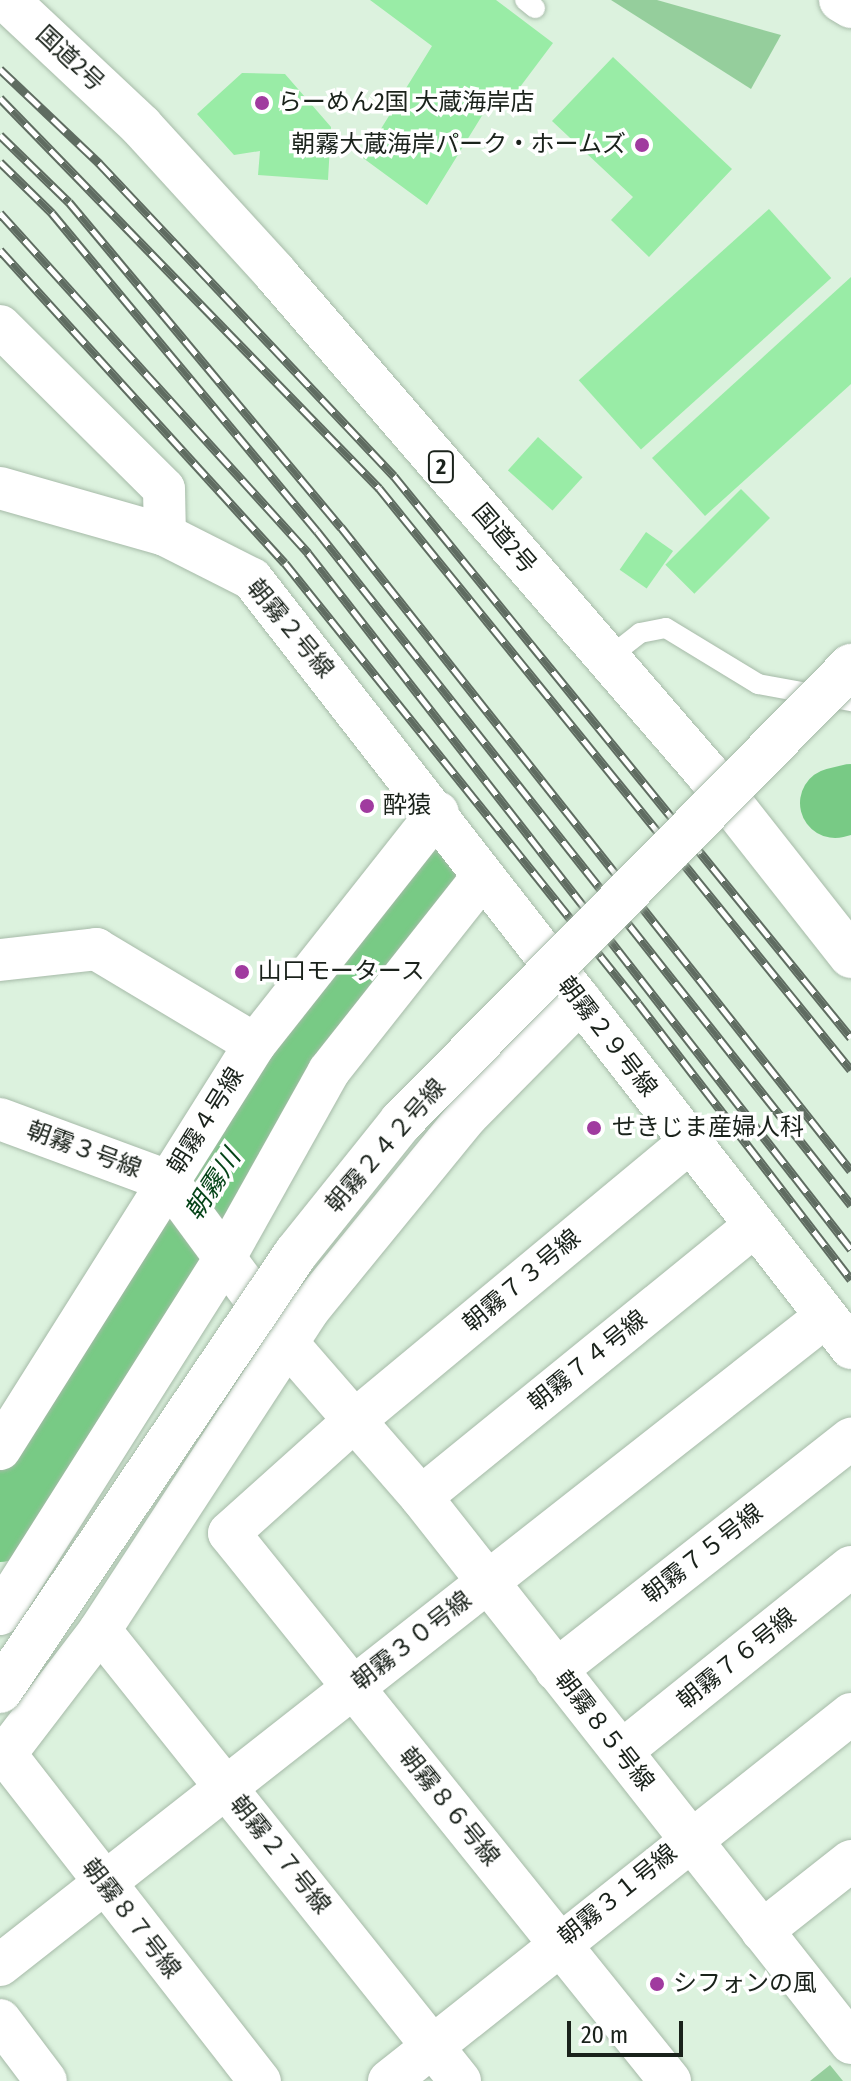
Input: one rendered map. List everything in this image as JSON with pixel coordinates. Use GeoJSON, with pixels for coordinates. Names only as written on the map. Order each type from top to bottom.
{"type":"FeatureCollection","features":[{"type":"Feature","properties":{"kind":"main road","name":"国道2号"},"geometry":{"type":"LineString","coordinates":[[7,0],[141,126],[275,273],[707,773],[845,939]]}},
{"type":"Feature","properties":{"kind":"main road"},"geometry":{"type":"LineString","coordinates":[[841,0],[851,6]]}},
{"type":"Feature","properties":{"kind":"main road","name":"朝霧２４２号線"},"geometry":{"type":"LineString","coordinates":[[0,1691],[296,1253],[401,1122],[851,666]]}},
{"type":"Feature","properties":{"kind":"street"},"geometry":{"type":"LineString","coordinates":[[0,326],[164,489],[165,535]]}},
{"type":"Feature","properties":{"kind":"street","name":"朝霧２号線"},"geometry":{"type":"LineString","coordinates":[[0,488],[165,535],[252,579],[459,844]]}},
{"type":"Feature","properties":{"kind":"street"},"geometry":{"type":"LineString","coordinates":[[0,1614],[216,1248],[329,1071],[459,844]]}},
{"type":"Feature","properties":{"kind":"street","name":"朝霧２９号線"},"geometry":{"type":"LineString","coordinates":[[459,844],[838,1333]]}},
{"type":"Feature","properties":{"kind":"street","name":"朝霧４号線"},"geometry":{"type":"LineString","coordinates":[[0,1449],[172,1186],[255,1044],[459,844]]}},
{"type":"Feature","properties":{"kind":"street"},"geometry":{"type":"LineString","coordinates":[[0,960],[96,949],[255,1044]]}},
{"type":"Feature","properties":{"kind":"street"},"geometry":{"type":"LineString","coordinates":[[3,1758],[100,1630],[288,1344],[398,1195],[467,1116],[581,1001]]}},
{"type":"Feature","properties":{"kind":"street","name":"朝霧３号線"},"geometry":{"type":"LineString","coordinates":[[0,1119],[172,1186]]}},
{"type":"Feature","properties":{"kind":"street","name":"朝霧７３号線"},"geometry":{"type":"LineString","coordinates":[[355,1420],[689,1143]]}},
{"type":"Feature","properties":{"kind":"street"},"geometry":{"type":"LineString","coordinates":[[172,1186],[216,1248]]}},
{"type":"Feature","properties":{"kind":"street","name":"朝霧７４号線"},"geometry":{"type":"LineString","coordinates":[[421,1497],[755,1226]]}},
{"type":"Feature","properties":{"kind":"street","name":"朝霧８５号線"},"geometry":{"type":"LineString","coordinates":[[216,1248],[288,1344],[421,1497],[556,1670],[623,1750],[687,1840],[762,1931],[844,2019]]}},
{"type":"Feature","properties":{"kind":"street","name":"朝霧３０号線"},"geometry":{"type":"LineString","coordinates":[[0,1965],[489,1582],[838,1333]]}},
{"type":"Feature","properties":{"kind":"street","name":"朝霧８６号線"},"geometry":{"type":"LineString","coordinates":[[355,1420],[229,1533],[670,2081]]}},
{"type":"Feature","properties":{"kind":"street","name":"朝霧７５号線"},"geometry":{"type":"LineString","coordinates":[[556,1670],[851,1439]]}},
{"type":"Feature","properties":{"kind":"street","name":"朝霧７６号線"},"geometry":{"type":"LineString","coordinates":[[623,1750],[851,1567]]}},
{"type":"Feature","properties":{"kind":"street","name":"朝霧２７号線"},"geometry":{"type":"LineString","coordinates":[[100,1630],[460,2081]]}},
{"type":"Feature","properties":{"kind":"street","name":"朝霧３１号線"},"geometry":{"type":"LineString","coordinates":[[389,2081],[687,1840],[851,1714]]}},
{"type":"Feature","properties":{"kind":"street","name":"朝霧８７号線"},"geometry":{"type":"LineString","coordinates":[[3,1758],[260,2081]]}},
{"type":"Feature","properties":{"kind":"street"},"geometry":{"type":"LineString","coordinates":[[762,1931],[851,1861]]}},
{"type":"Feature","properties":{"kind":"street"},"geometry":{"type":"LineString","coordinates":[[0,2020],[46,2081]]}},
{"type":"Feature","properties":{"kind":"lane"},"geometry":{"type":"LineString","coordinates":[[607,659],[640,633],[666,628],[758,684],[851,701]]}},
{"type":"Feature","properties":{"kind":"green space"},"geometry":{"type":"Polygon","coordinates":[[[611,0],[657,0],[781,35],[751,89],[611,0]]]}},
{"type":"Feature","properties":{"kind":"green space"},"geometry":{"type":"Polygon","coordinates":[[[830,2065],[843,2081],[810,2081],[830,2065]]]}},
{"type":"Feature","properties":{"kind":"building"},"geometry":{"type":"Polygon","coordinates":[[[370,0],[496,0],[553,43],[508,103],[496,93],[427,205],[363,158],[432,46],[370,0]]]}},
{"type":"Feature","properties":{"kind":"building","name":"朝霧大蔵海岸パーク・ホームズ"},"geometry":{"type":"Polygon","coordinates":[[[613,57],[732,169],[649,257],[611,220],[633,197],[552,121],[613,57]]]}},
{"type":"Feature","properties":{"kind":"building"},"geometry":{"type":"Polygon","coordinates":[[[242,73],[285,74],[331,127],[328,180],[258,175],[260,151],[234,155],[197,114],[242,73]]]}},
{"type":"Feature","properties":{"kind":"building"},"geometry":{"type":"Polygon","coordinates":[[[769,209],[831,278],[641,449],[579,380],[769,209]]]}},
{"type":"Feature","properties":{"kind":"building"},"geometry":{"type":"Polygon","coordinates":[[[851,277],[851,384],[705,516],[652,458],[851,277]]]}},
{"type":"Feature","properties":{"kind":"building"},"geometry":{"type":"Polygon","coordinates":[[[538,437],[583,477],[552,511],[508,470],[538,437]]]}},
{"type":"Feature","properties":{"kind":"building"},"geometry":{"type":"Polygon","coordinates":[[[741,489],[770,518],[694,594],[665,565],[741,489]]]}},
{"type":"Feature","properties":{"kind":"building"},"geometry":{"type":"Polygon","coordinates":[[[646,532],[673,551],[647,589],[620,570],[646,532]]]}},
{"type":"Feature","properties":{"kind":"waterway","name":"朝霧川"},"geometry":{"type":"LineString","coordinates":[[835,803],[851,799]]}},
{"type":"Feature","properties":{"kind":"waterway","name":"朝霧川"},"geometry":{"type":"LineString","coordinates":[[0,1527],[211,1185],[436,849]]}},
{"type":"Feature","properties":{"kind":"railway"},"geometry":{"type":"LineString","coordinates":[[0,69],[99,163],[394,476],[851,1038]]}},
{"type":"Feature","properties":{"kind":"railway"},"geometry":{"type":"LineString","coordinates":[[0,98],[379,488],[851,1070]]}},
{"type":"Feature","properties":{"kind":"railway"},"geometry":{"type":"LineString","coordinates":[[0,135],[69,202],[341,527],[851,1171]]}},
{"type":"Feature","properties":{"kind":"railway"},"geometry":{"type":"LineString","coordinates":[[0,162],[52,213],[317,531],[851,1205]]}},
{"type":"Feature","properties":{"kind":"railway"},"geometry":{"type":"LineString","coordinates":[[0,213],[308,553],[851,1249]]}},
{"type":"Feature","properties":{"kind":"railway"},"geometry":{"type":"LineString","coordinates":[[0,250],[285,563],[638,1003],[851,1280]]}},
{"type":"Feature","properties":{"kind":"place","name":"らーめん2国 大蔵海岸店"},"geometry":{"type":"Point","coordinates":[262,103]}},
{"type":"Feature","properties":{"kind":"place","name":"朝霧大蔵海岸パーク・ホームズ"},"geometry":{"type":"Point","coordinates":[642,145]}},
{"type":"Feature","properties":{"kind":"place","name":"酔猿"},"geometry":{"type":"Point","coordinates":[367,806]}},
{"type":"Feature","properties":{"kind":"place","name":"山口モータース"},"geometry":{"type":"Point","coordinates":[242,972]}},
{"type":"Feature","properties":{"kind":"place","name":"せきじま産婦人科"},"geometry":{"type":"Point","coordinates":[594,1128]}},
{"type":"Feature","properties":{"kind":"place","name":"シフォンの風"},"geometry":{"type":"Point","coordinates":[657,1984]}}]}
